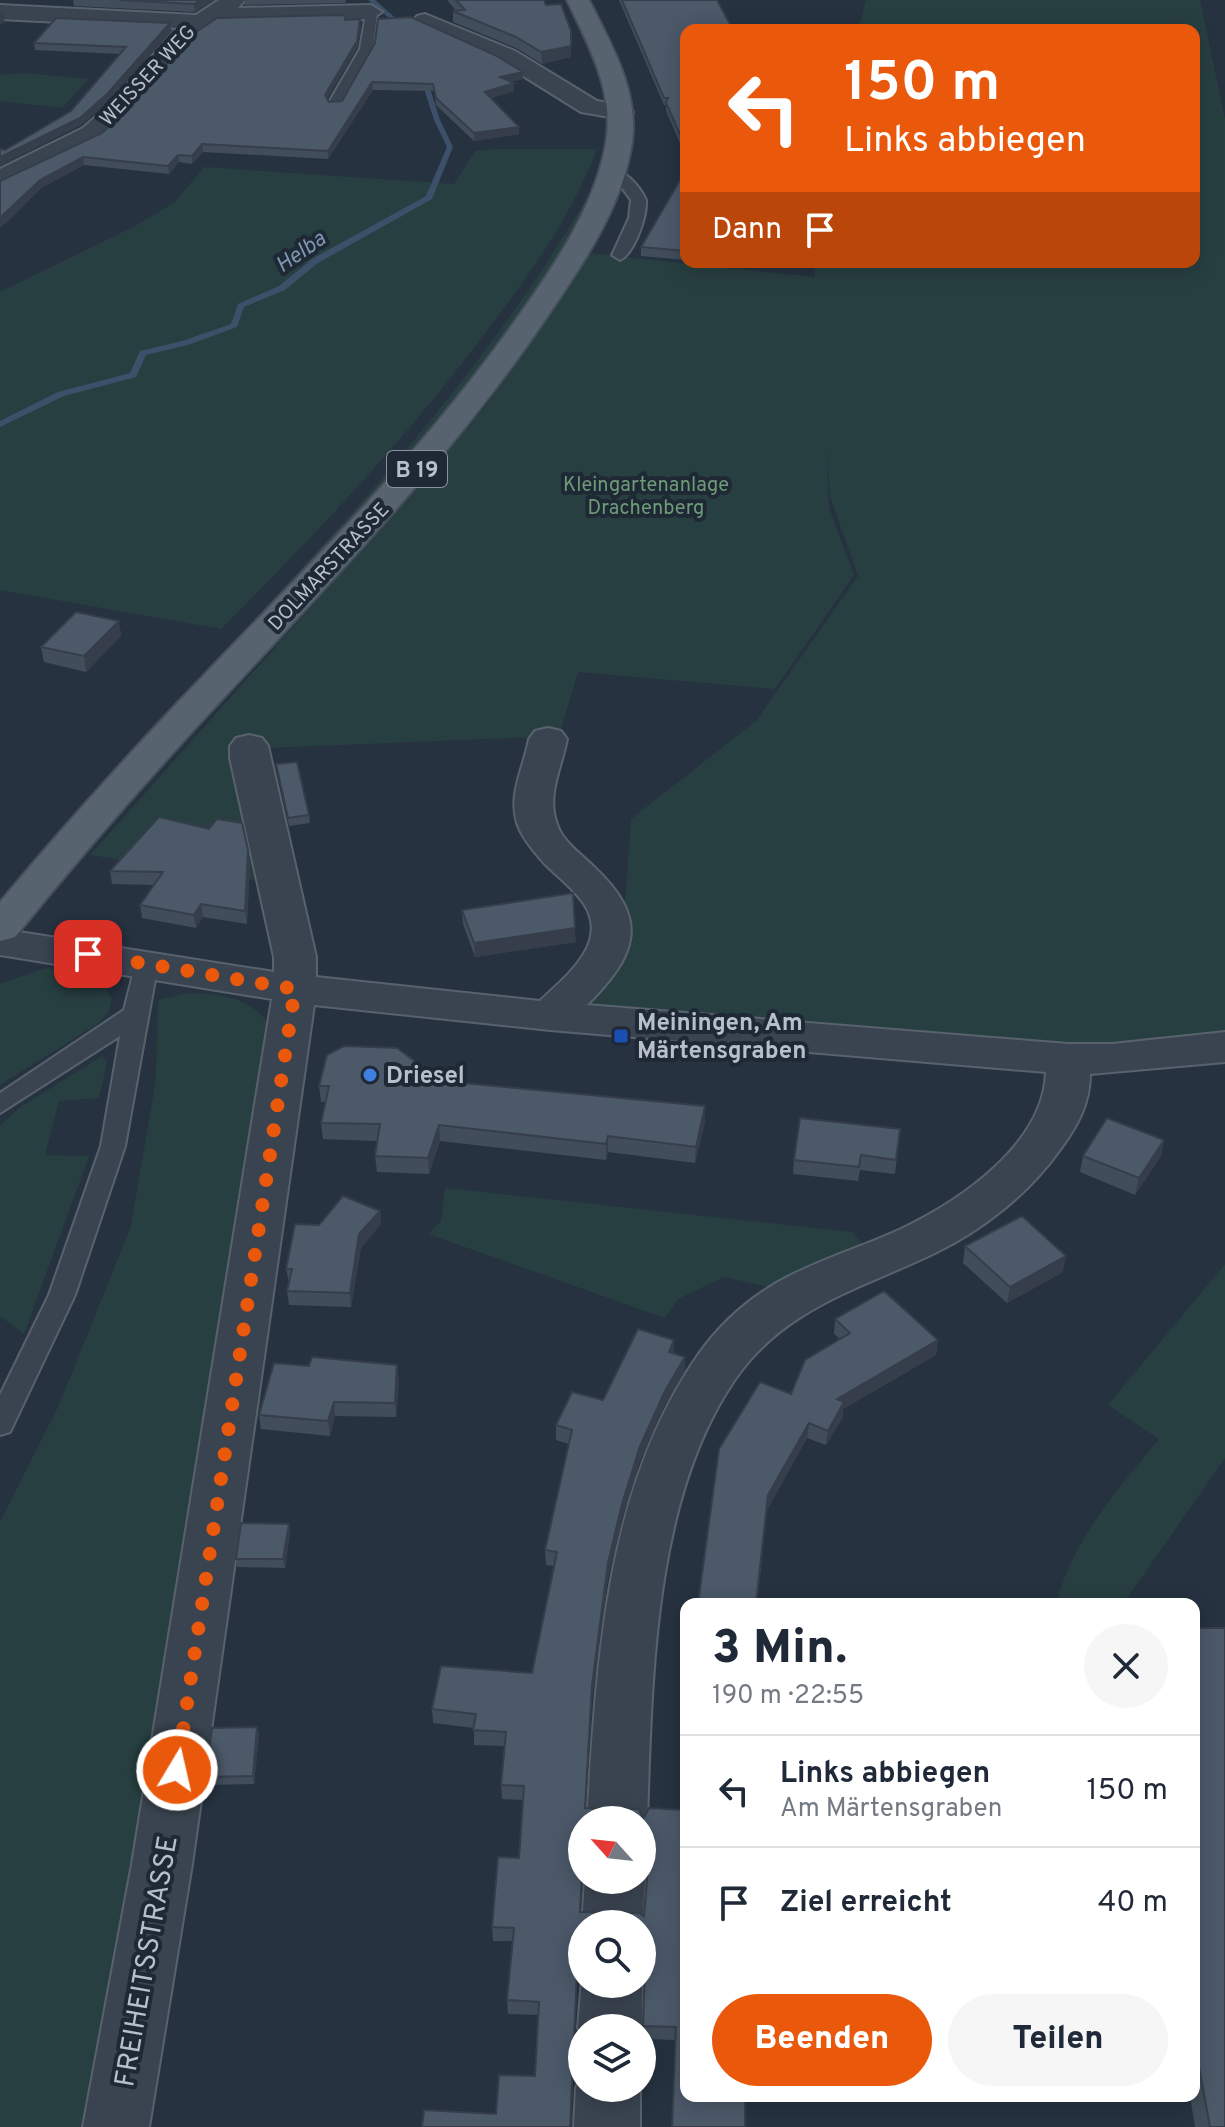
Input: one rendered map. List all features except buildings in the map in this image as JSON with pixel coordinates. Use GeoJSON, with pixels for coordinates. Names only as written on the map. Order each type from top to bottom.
{"type":"FeatureCollection","features":[{"type":"Feature","properties":{"kind":"main road","name":"DOLMARSTRASSE"},"geometry":{"type":"LineString","coordinates":[[0,928],[162,744],[389,503],[494,376],[564,272],[595,213],[611,172],[619,144],[621,112],[606,59],[578,0]]}},
{"type":"Feature","properties":{"kind":"street","name":"WEISSER WEG"},"geometry":{"type":"LineString","coordinates":[[0,179],[92,133],[119,109],[170,47],[203,18],[234,0]]}},
{"type":"Feature","properties":{"kind":"street"},"geometry":{"type":"LineString","coordinates":[[0,12],[203,18],[364,6]]}},
{"type":"Feature","properties":{"kind":"street"},"geometry":{"type":"LineString","coordinates":[[425,21],[507,56],[590,107],[621,112]]}},
{"type":"Feature","properties":{"kind":"street"},"geometry":{"type":"LineString","coordinates":[[548,739],[533,805],[539,829],[601,896],[612,916],[613,937],[605,957],[550,1016]]}},
{"type":"Feature","properties":{"kind":"street","name":"FREIHEITSSTRASSE"},"geometry":{"type":"LineString","coordinates":[[116,2127],[165,1848],[295,989],[295,957],[249,746]]}},
{"type":"Feature","properties":{"kind":"street"},"geometry":{"type":"LineString","coordinates":[[0,942],[295,989],[550,1016],[1068,1059],[1112,1059],[1225,1047]]}},
{"type":"Feature","properties":{"kind":"street"},"geometry":{"type":"LineString","coordinates":[[618,1806],[621,1732],[635,1603],[647,1544],[675,1446],[714,1371],[741,1338],[797,1294],[935,1233],[1010,1176],[1049,1133],[1061,1111],[1068,1091],[1068,1059]]}},
{"type":"Feature","properties":{"kind":"street"},"geometry":{"type":"LineString","coordinates":[[607,2127],[608,2102]]}},
{"type":"Feature","properties":{"kind":"lane"},"geometry":{"type":"LineString","coordinates":[[335,104],[367,48],[373,30],[364,6]]}},
{"type":"Feature","properties":{"kind":"lane"},"geometry":{"type":"LineString","coordinates":[[611,172],[632,185],[639,193],[641,206],[620,255]]}},
{"type":"Feature","properties":{"kind":"lane"},"geometry":{"type":"LineString","coordinates":[[0,1424],[62,1295],[113,1146],[135,1014],[147,963]]}},
{"type":"Feature","properties":{"kind":"lane"},"geometry":{"type":"LineString","coordinates":[[0,1105],[135,1014]]}},
{"type":"Feature","properties":{"kind":"green space","name":"Kleingartenanlage Drachenberg"},"geometry":{"type":"Polygon","coordinates":[[[866,0],[1200,0],[1225,119],[1225,1030],[1076,1048],[606,1013],[587,999],[622,950],[631,819],[756,721],[858,576],[830,496],[826,443],[829,508],[854,575],[775,689],[578,672],[559,736],[243,749],[268,882],[90,855],[416,489],[487,404],[587,253],[680,263],[680,268],[730,268],[815,277],[815,268],[1200,268],[1200,24],[860,24],[866,0]]]}},
{"type":"Feature","properties":{"kind":"green space"},"geometry":{"type":"Polygon","coordinates":[[[24,73],[89,79],[62,108],[0,101],[0,75],[24,73]]]}},
{"type":"Feature","properties":{"kind":"green space"},"geometry":{"type":"Polygon","coordinates":[[[597,149],[576,196],[550,241],[460,366],[362,482],[221,629],[0,590],[0,292],[137,225],[175,202],[204,167],[454,184],[475,151],[597,149]]]}},
{"type":"Feature","properties":{"kind":"green space"},"geometry":{"type":"Polygon","coordinates":[[[592,189],[558,261],[513,329],[340,534],[264,609],[397,460],[481,356],[520,302],[592,189]]]}},
{"type":"Feature","properties":{"kind":"green space"},"geometry":{"type":"Polygon","coordinates":[[[45,968],[75,971],[92,977],[112,998],[109,1011],[99,1023],[0,1085],[0,984],[45,968]]]}},
{"type":"Feature","properties":{"kind":"green space"},"geometry":{"type":"Polygon","coordinates":[[[188,993],[234,999],[254,1009],[271,1026],[97,2127],[0,2127],[0,1522],[59,1405],[131,1226],[156,1079],[158,1000],[188,993]]]}},
{"type":"Feature","properties":{"kind":"green space"},"geometry":{"type":"Polygon","coordinates":[[[102,1056],[107,1062],[99,1098],[59,1101],[45,1155],[89,1156],[24,1334],[0,1316],[0,1126],[19,1108],[102,1056]]]}},
{"type":"Feature","properties":{"kind":"green space"},"geometry":{"type":"Polygon","coordinates":[[[445,1188],[852,1232],[864,1246],[768,1287],[724,1277],[678,1299],[665,1318],[428,1234],[441,1221],[445,1188]]]}},
{"type":"Feature","properties":{"kind":"green space"},"geometry":{"type":"Polygon","coordinates":[[[1225,1264],[1225,1458],[1127,1598],[1058,1598],[1073,1558],[1085,1537],[1112,1497],[1159,1439],[1108,1405],[1225,1264]]]}},
{"type":"Feature","properties":{"kind":"waterway","name":"Helba"},"geometry":{"type":"LineString","coordinates":[[371,0],[405,29]]}},
{"type":"Feature","properties":{"kind":"waterway","name":"Helba"},"geometry":{"type":"LineString","coordinates":[[0,424],[61,394],[133,375],[143,353],[185,343],[234,325],[241,306],[282,288],[315,261],[429,197],[450,147],[437,120],[423,76]]}},
{"type":"Feature","properties":{"kind":"place","name":"Meiningen, Am Märtensgraben"},"geometry":{"type":"Point","coordinates":[621,1036]}},
{"type":"Feature","properties":{"kind":"place","name":"Driesel"},"geometry":{"type":"Point","coordinates":[370,1075]}},
{"type":"Feature","properties":{"kind":"route"},"geometry":{"type":"LineString","coordinates":[[88,954],[295,989],[177,1770]]}}]}
